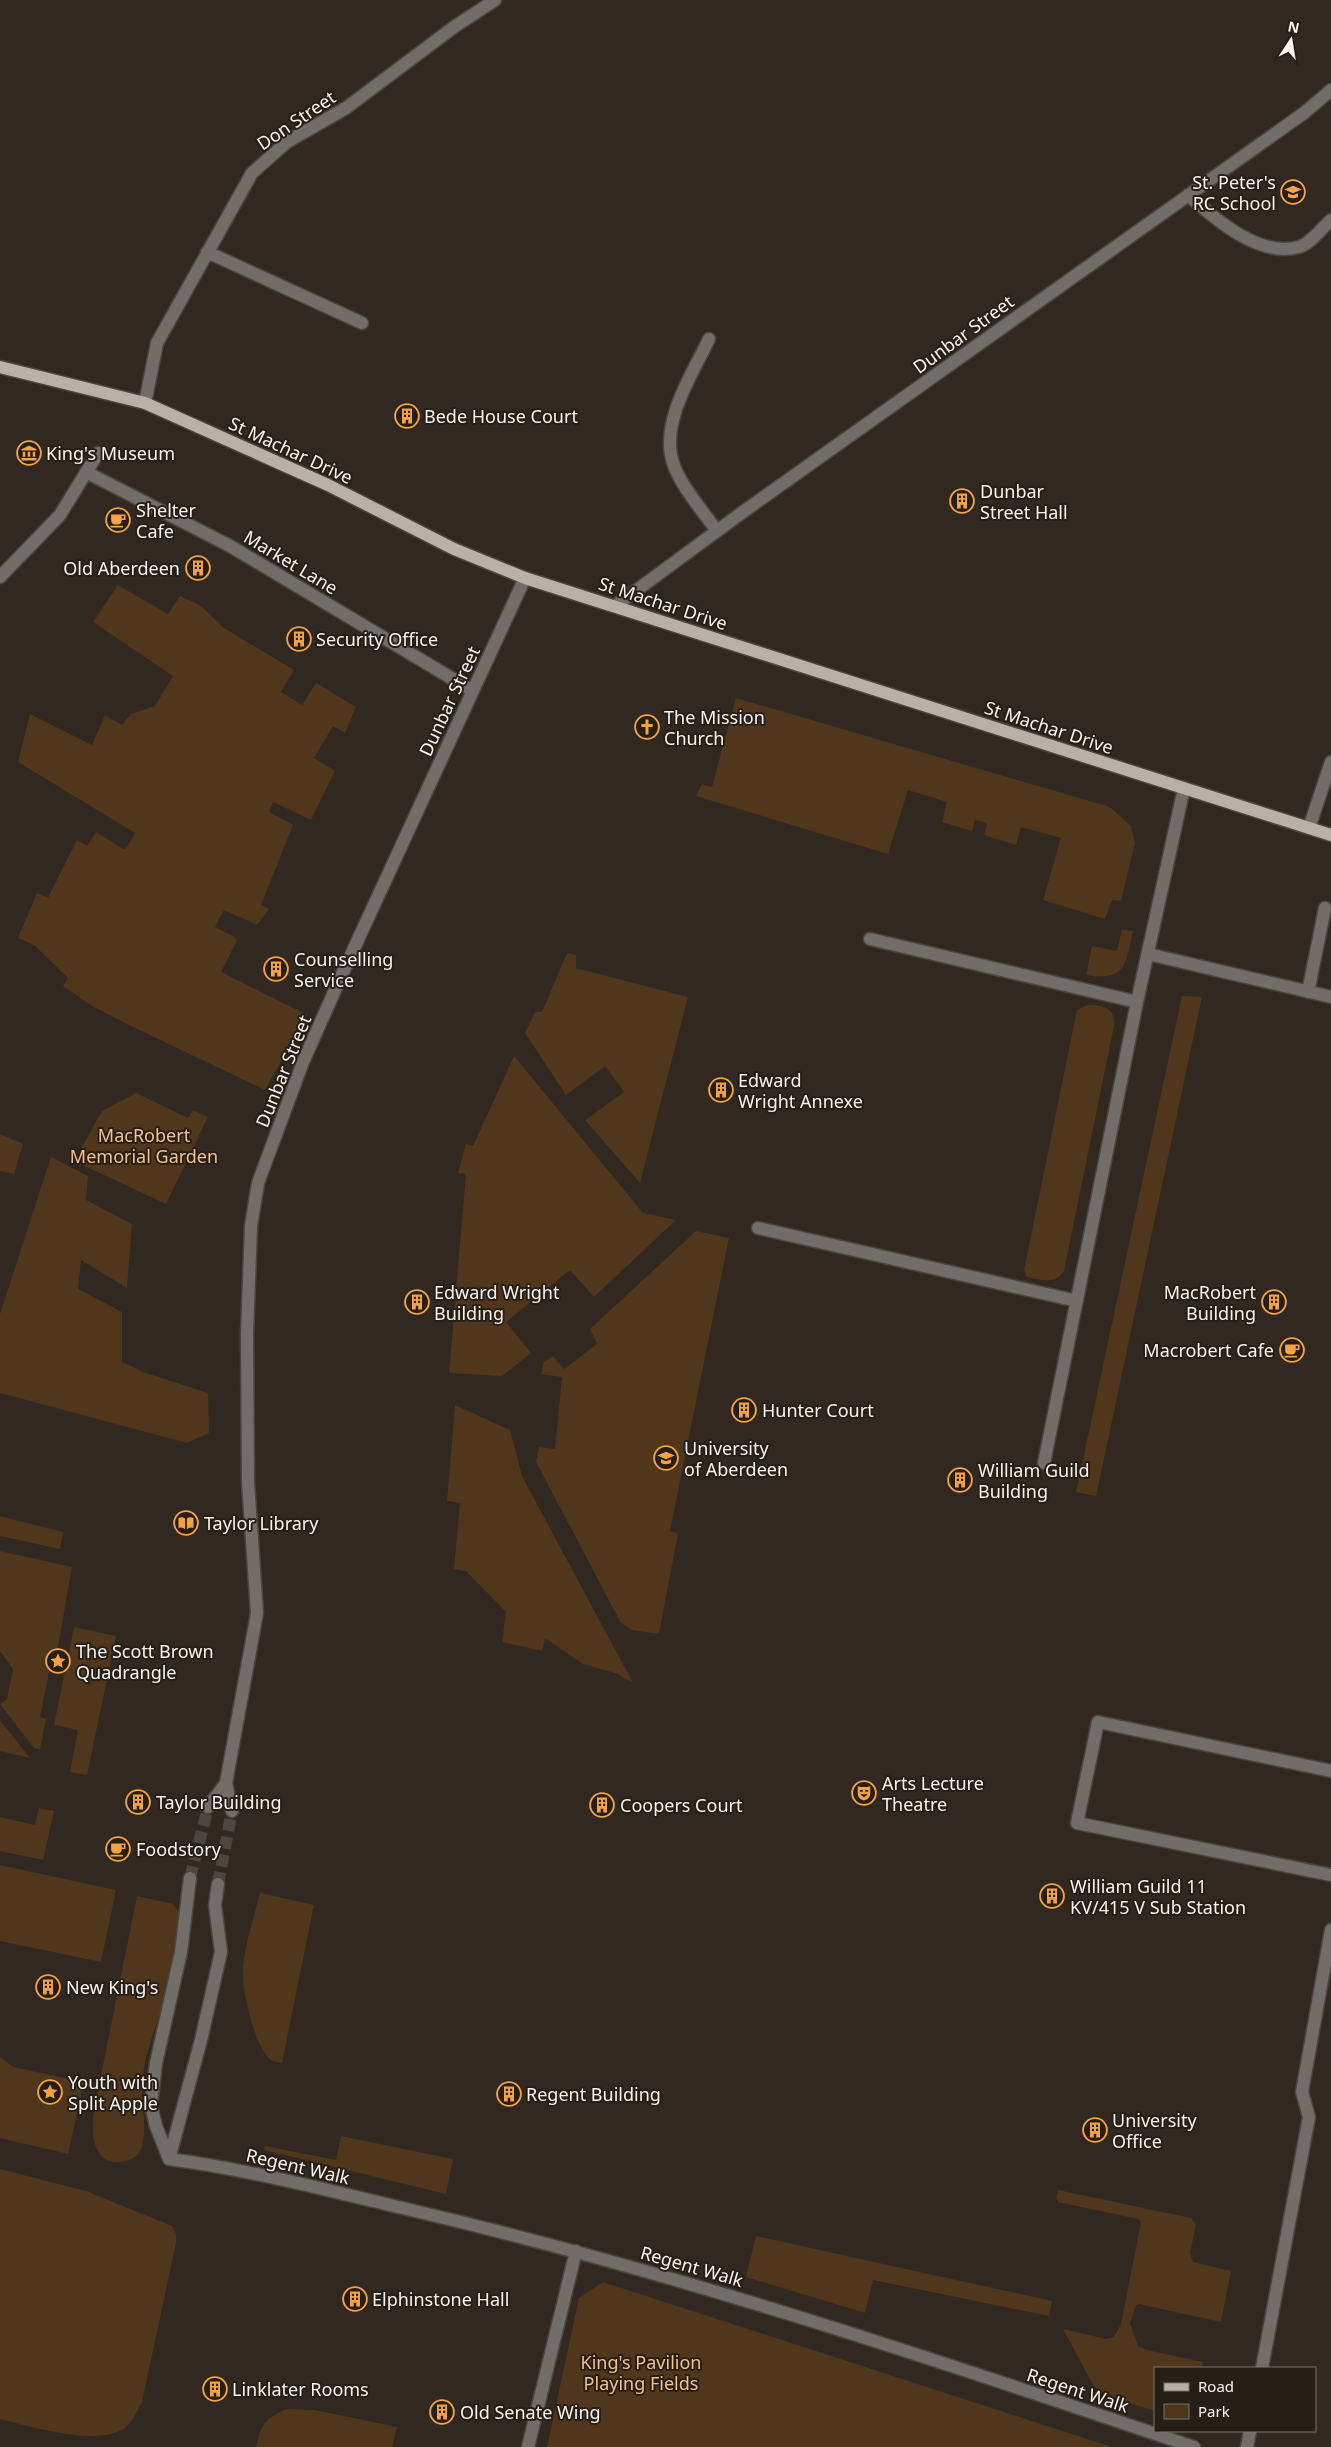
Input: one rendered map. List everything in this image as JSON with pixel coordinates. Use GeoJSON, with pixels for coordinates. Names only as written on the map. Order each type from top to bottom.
{"type":"FeatureCollection","features":[{"type":"Feature","properties":{"kind":"main road","name":"St Machar Drive"},"geometry":{"type":"LineString","coordinates":[[0,367],[145,403],[328,485],[454,548],[525,578],[1331,835]]}},
{"type":"Feature","properties":{"kind":"street","name":"Don Street"},"geometry":{"type":"LineString","coordinates":[[145,403],[157,343],[244,186],[264,161],[287,142],[346,108],[454,27],[495,0]]}},
{"type":"Feature","properties":{"kind":"street","name":"Dunbar Street"},"geometry":{"type":"LineString","coordinates":[[615,606],[717,531],[1304,113],[1331,90]]}},
{"type":"Feature","properties":{"kind":"street"},"geometry":{"type":"LineString","coordinates":[[1188,195],[1224,226],[1254,241],[1285,249],[1300,247],[1331,220]]}},
{"type":"Feature","properties":{"kind":"street"},"geometry":{"type":"LineString","coordinates":[[207,252],[362,323]]}},
{"type":"Feature","properties":{"kind":"street"},"geometry":{"type":"LineString","coordinates":[[709,339],[682,396],[671,428],[671,456],[681,479],[717,531]]}},
{"type":"Feature","properties":{"kind":"street"},"geometry":{"type":"LineString","coordinates":[[0,577],[60,515],[98,454]]}},
{"type":"Feature","properties":{"kind":"street","name":"Market Lane"},"geometry":{"type":"LineString","coordinates":[[86,472],[230,546],[474,691]]}},
{"type":"Feature","properties":{"kind":"street","name":"Dunbar Street"},"geometry":{"type":"LineString","coordinates":[[226,1783],[257,1617],[248,1482],[247,1334],[251,1226],[258,1183],[303,1062],[428,784],[474,691],[525,578]]}},
{"type":"Feature","properties":{"kind":"street"},"geometry":{"type":"LineString","coordinates":[[1309,828],[1331,762]]}},
{"type":"Feature","properties":{"kind":"street"},"geometry":{"type":"LineString","coordinates":[[1044,1462],[1137,1002],[1184,788]]}},
{"type":"Feature","properties":{"kind":"street"},"geometry":{"type":"LineString","coordinates":[[1308,992],[1325,908]]}},
{"type":"Feature","properties":{"kind":"street"},"geometry":{"type":"LineString","coordinates":[[870,939],[1137,1002]]}},
{"type":"Feature","properties":{"kind":"street"},"geometry":{"type":"LineString","coordinates":[[1148,954],[1331,997]]}},
{"type":"Feature","properties":{"kind":"street"},"geometry":{"type":"LineString","coordinates":[[758,1228],[1077,1301]]}},
{"type":"Feature","properties":{"kind":"street"},"geometry":{"type":"LineString","coordinates":[[1331,1771],[1098,1722],[1076,1823],[1331,1875]]}},
{"type":"Feature","properties":{"kind":"street"},"geometry":{"type":"LineString","coordinates":[[208,1806],[226,1783]]}},
{"type":"Feature","properties":{"kind":"street"},"geometry":{"type":"LineString","coordinates":[[226,1783],[232,1811]]}},
{"type":"Feature","properties":{"kind":"street"},"geometry":{"type":"LineString","coordinates":[[169,2159],[156,2126],[152,2105],[156,2063],[181,1952],[190,1878]]}},
{"type":"Feature","properties":{"kind":"street"},"geometry":{"type":"LineString","coordinates":[[169,2159],[201,2040],[221,1952],[215,1904],[218,1884]]}},
{"type":"Feature","properties":{"kind":"street"},"geometry":{"type":"LineString","coordinates":[[1262,2367],[1309,2117],[1302,2092],[1331,1930]]}},
{"type":"Feature","properties":{"kind":"street","name":"Regent Walk"},"geometry":{"type":"LineString","coordinates":[[169,2159],[242,2171],[576,2251],[782,2312],[1194,2447]]}},
{"type":"Feature","properties":{"kind":"street"},"geometry":{"type":"LineString","coordinates":[[528,2447],[576,2251]]}},
{"type":"Feature","properties":{"kind":"street"},"geometry":{"type":"LineString","coordinates":[[1247,2447],[1250,2432]]}},
{"type":"Feature","properties":{"kind":"green space"},"geometry":{"type":"Polygon","coordinates":[[[118,585],[168,614],[180,596],[200,605],[224,628],[294,670],[281,692],[302,705],[316,683],[356,707],[345,733],[333,726],[314,758],[335,771],[311,820],[273,802],[269,812],[293,825],[261,905],[269,909],[257,925],[224,910],[215,927],[235,937],[237,940],[221,972],[307,1015],[265,1090],[92,1006],[63,986],[68,978],[34,945],[18,938],[37,893],[48,898],[77,840],[87,846],[96,832],[125,850],[135,833],[18,762],[30,714],[92,745],[105,715],[122,725],[131,714],[155,706],[173,676],[93,622],[118,585]]]}},
{"type":"Feature","properties":{"kind":"green space"},"geometry":{"type":"Polygon","coordinates":[[[736,698],[1110,807],[1131,826],[1135,843],[1121,901],[1112,900],[1105,919],[1043,900],[1061,838],[1021,827],[1016,845],[984,835],[987,823],[975,820],[972,831],[942,822],[947,802],[908,790],[888,854],[696,796],[702,784],[712,787],[736,698]]]}},
{"type":"Feature","properties":{"kind":"green space"},"geometry":{"type":"Polygon","coordinates":[[[1122,929],[1133,931],[1126,961],[1122,968],[1117,973],[1109,976],[1086,975],[1092,946],[1117,951],[1122,929]]]}},
{"type":"Feature","properties":{"kind":"green space"},"geometry":{"type":"Polygon","coordinates":[[[567,953],[576,955],[576,968],[688,997],[640,1183],[585,1120],[624,1092],[605,1066],[566,1095],[525,1033],[535,1012],[542,1012],[567,953]]]}},
{"type":"Feature","properties":{"kind":"green space"},"geometry":{"type":"Polygon","coordinates":[[[1182,996],[1202,997],[1096,1496],[1076,1492],[1182,996]]]}},
{"type":"Feature","properties":{"kind":"green space"},"geometry":{"type":"Polygon","coordinates":[[[1088,1005],[1103,1007],[1111,1011],[1114,1026],[1064,1271],[1052,1280],[1027,1277],[1024,1270],[1077,1010],[1088,1005]]]}},
{"type":"Feature","properties":{"kind":"green space"},"geometry":{"type":"Polygon","coordinates":[[[514,1056],[643,1213],[676,1220],[594,1297],[570,1270],[506,1322],[531,1353],[502,1376],[449,1373],[466,1174],[458,1173],[466,1144],[473,1146],[514,1056]]]}},
{"type":"Feature","properties":{"kind":"green space","name":"MacRobert Memorial Garden"},"geometry":{"type":"Polygon","coordinates":[[[136,1093],[188,1118],[193,1110],[208,1117],[166,1204],[74,1161],[102,1111],[136,1093]]]}},
{"type":"Feature","properties":{"kind":"green space"},"geometry":{"type":"Polygon","coordinates":[[[0,1134],[23,1144],[14,1174],[0,1171],[0,1134]]]}},
{"type":"Feature","properties":{"kind":"green space"},"geometry":{"type":"Polygon","coordinates":[[[51,1157],[88,1176],[86,1200],[132,1224],[127,1288],[81,1260],[78,1289],[122,1312],[122,1362],[143,1372],[208,1393],[209,1433],[187,1443],[0,1393],[0,1314],[51,1157]]]}},
{"type":"Feature","properties":{"kind":"green space"},"geometry":{"type":"Polygon","coordinates":[[[696,1231],[729,1238],[670,1531],[678,1533],[659,1634],[632,1630],[621,1623],[536,1462],[539,1447],[555,1449],[562,1377],[541,1374],[543,1363],[553,1356],[564,1369],[597,1344],[590,1329],[696,1231]]]}},
{"type":"Feature","properties":{"kind":"green space"},"geometry":{"type":"Polygon","coordinates":[[[455,1405],[510,1430],[522,1476],[633,1683],[618,1674],[583,1664],[545,1638],[542,1651],[502,1642],[506,1612],[466,1571],[454,1569],[460,1503],[447,1501],[455,1405]]]}},
{"type":"Feature","properties":{"kind":"green space"},"geometry":{"type":"Polygon","coordinates":[[[0,1516],[63,1532],[60,1549],[0,1536],[0,1516]]]}},
{"type":"Feature","properties":{"kind":"green space"},"geometry":{"type":"Polygon","coordinates":[[[0,1551],[72,1567],[55,1664],[51,1663],[40,1717],[46,1719],[40,1749],[34,1748],[0,1704],[7,1699],[13,1669],[0,1651],[0,1551]]]}},
{"type":"Feature","properties":{"kind":"green space"},"geometry":{"type":"Polygon","coordinates":[[[74,1627],[116,1636],[87,1775],[70,1772],[78,1730],[54,1725],[74,1627]]]}},
{"type":"Feature","properties":{"kind":"green space"},"geometry":{"type":"Polygon","coordinates":[[[0,1720],[30,1758],[0,1751],[0,1720]]]}},
{"type":"Feature","properties":{"kind":"green space"},"geometry":{"type":"Polygon","coordinates":[[[39,1808],[54,1811],[43,1860],[0,1851],[0,1817],[35,1825],[39,1808]]]}},
{"type":"Feature","properties":{"kind":"green space"},"geometry":{"type":"Polygon","coordinates":[[[0,1865],[116,1890],[101,1962],[0,1941],[0,1865]]]}},
{"type":"Feature","properties":{"kind":"green space"},"geometry":{"type":"Polygon","coordinates":[[[260,1893],[314,1905],[282,2063],[271,2060],[260,2045],[251,2021],[244,1985],[244,1956],[260,1893]]]}},
{"type":"Feature","properties":{"kind":"green space"},"geometry":{"type":"Polygon","coordinates":[[[137,1896],[173,1904],[180,1913],[166,1992],[150,2044],[143,2076],[143,2143],[135,2157],[127,2161],[113,2162],[105,2159],[96,2148],[93,2133],[93,2117],[137,1896]]]}},
{"type":"Feature","properties":{"kind":"green space"},"geometry":{"type":"Polygon","coordinates":[[[0,2057],[13,2067],[84,2082],[68,2154],[0,2138],[0,2057]]]}},
{"type":"Feature","properties":{"kind":"green space"},"geometry":{"type":"Polygon","coordinates":[[[341,2136],[453,2159],[446,2194],[264,2150],[265,2146],[336,2160],[341,2136]]]}},
{"type":"Feature","properties":{"kind":"green space"},"geometry":{"type":"Polygon","coordinates":[[[0,2169],[86,2191],[172,2226],[176,2234],[176,2243],[142,2402],[133,2419],[125,2428],[98,2436],[82,2436],[64,2434],[0,2419],[0,2169]]]}},
{"type":"Feature","properties":{"kind":"green space"},"geometry":{"type":"Polygon","coordinates":[[[1058,2190],[1191,2218],[1196,2225],[1190,2253],[1193,2262],[1231,2271],[1221,2322],[1139,2304],[1136,2306],[1130,2323],[1138,2346],[1147,2350],[1203,2362],[1202,2367],[1154,2367],[1154,2411],[1102,2395],[1092,2383],[1063,2329],[1106,2339],[1114,2337],[1121,2324],[1141,2222],[1138,2219],[1058,2202],[1056,2198],[1058,2190]]]}},
{"type":"Feature","properties":{"kind":"green space"},"geometry":{"type":"Polygon","coordinates":[[[756,2236],[1052,2301],[1049,2316],[873,2280],[865,2313],[746,2277],[756,2236]]]}},
{"type":"Feature","properties":{"kind":"green space","name":"King's Pavilion Playing Fields"},"geometry":{"type":"Polygon","coordinates":[[[603,2282],[1112,2447],[547,2447],[579,2298],[603,2282]]]}},
{"type":"Feature","properties":{"kind":"green space"},"geometry":{"type":"Polygon","coordinates":[[[286,2409],[315,2410],[397,2427],[392,2447],[256,2447],[265,2423],[286,2409]]]}},
{"type":"Feature","properties":{"kind":"tunnel"},"geometry":{"type":"LineString","coordinates":[[190,1878],[208,1807]]}},
{"type":"Feature","properties":{"kind":"tunnel"},"geometry":{"type":"LineString","coordinates":[[218,1884],[232,1811]]}},
{"type":"Feature","properties":{"kind":"place","name":"St. Peter's RC School"},"geometry":{"type":"Point","coordinates":[1293,192]}},
{"type":"Feature","properties":{"kind":"place","name":"Bede House Court"},"geometry":{"type":"Point","coordinates":[407,416]}},
{"type":"Feature","properties":{"kind":"place","name":"King's Museum"},"geometry":{"type":"Point","coordinates":[29,453]}},
{"type":"Feature","properties":{"kind":"place","name":"Dunbar Street Hall"},"geometry":{"type":"Point","coordinates":[962,501]}},
{"type":"Feature","properties":{"kind":"place","name":"Shelter Cafe"},"geometry":{"type":"Point","coordinates":[118,520]}},
{"type":"Feature","properties":{"kind":"place","name":"Old Aberdeen"},"geometry":{"type":"Point","coordinates":[198,568]}},
{"type":"Feature","properties":{"kind":"place","name":"Security Office"},"geometry":{"type":"Point","coordinates":[299,639]}},
{"type":"Feature","properties":{"kind":"place","name":"The Mission Church"},"geometry":{"type":"Point","coordinates":[647,727]}},
{"type":"Feature","properties":{"kind":"place","name":"Counselling Service"},"geometry":{"type":"Point","coordinates":[276,969]}},
{"type":"Feature","properties":{"kind":"place","name":"Edward Wright Annexe"},"geometry":{"type":"Point","coordinates":[721,1090]}},
{"type":"Feature","properties":{"kind":"place","name":"Edward Wright Building"},"geometry":{"type":"Point","coordinates":[417,1302]}},
{"type":"Feature","properties":{"kind":"place","name":"MacRobert Building"},"geometry":{"type":"Point","coordinates":[1274,1302]}},
{"type":"Feature","properties":{"kind":"place","name":"Macrobert Cafe"},"geometry":{"type":"Point","coordinates":[1292,1350]}},
{"type":"Feature","properties":{"kind":"place","name":"Hunter Court"},"geometry":{"type":"Point","coordinates":[744,1410]}},
{"type":"Feature","properties":{"kind":"place","name":"University of Aberdeen"},"geometry":{"type":"Point","coordinates":[666,1458]}},
{"type":"Feature","properties":{"kind":"place","name":"William Guild Building"},"geometry":{"type":"Point","coordinates":[960,1480]}},
{"type":"Feature","properties":{"kind":"place","name":"Taylor Library"},"geometry":{"type":"Point","coordinates":[186,1523]}},
{"type":"Feature","properties":{"kind":"place","name":"The Scott Brown Quadrangle"},"geometry":{"type":"Point","coordinates":[58,1661]}},
{"type":"Feature","properties":{"kind":"place","name":"Arts Lecture Theatre"},"geometry":{"type":"Point","coordinates":[864,1793]}},
{"type":"Feature","properties":{"kind":"place","name":"Taylor Building"},"geometry":{"type":"Point","coordinates":[138,1802]}},
{"type":"Feature","properties":{"kind":"place","name":"Coopers Court"},"geometry":{"type":"Point","coordinates":[602,1805]}},
{"type":"Feature","properties":{"kind":"place","name":"Foodstory"},"geometry":{"type":"Point","coordinates":[118,1849]}},
{"type":"Feature","properties":{"kind":"place","name":"William Guild 11 KV/415 V Sub Station"},"geometry":{"type":"Point","coordinates":[1052,1896]}},
{"type":"Feature","properties":{"kind":"place","name":"New King's"},"geometry":{"type":"Point","coordinates":[48,1987]}},
{"type":"Feature","properties":{"kind":"place","name":"Youth with Split Apple"},"geometry":{"type":"Point","coordinates":[50,2092]}},
{"type":"Feature","properties":{"kind":"place","name":"Regent Building"},"geometry":{"type":"Point","coordinates":[509,2094]}},
{"type":"Feature","properties":{"kind":"place","name":"University Office"},"geometry":{"type":"Point","coordinates":[1095,2130]}},
{"type":"Feature","properties":{"kind":"place","name":"Elphinstone Hall"},"geometry":{"type":"Point","coordinates":[355,2299]}},
{"type":"Feature","properties":{"kind":"place","name":"Linklater Rooms"},"geometry":{"type":"Point","coordinates":[215,2389]}},
{"type":"Feature","properties":{"kind":"place","name":"Old Senate Wing"},"geometry":{"type":"Point","coordinates":[442,2412]}}]}
